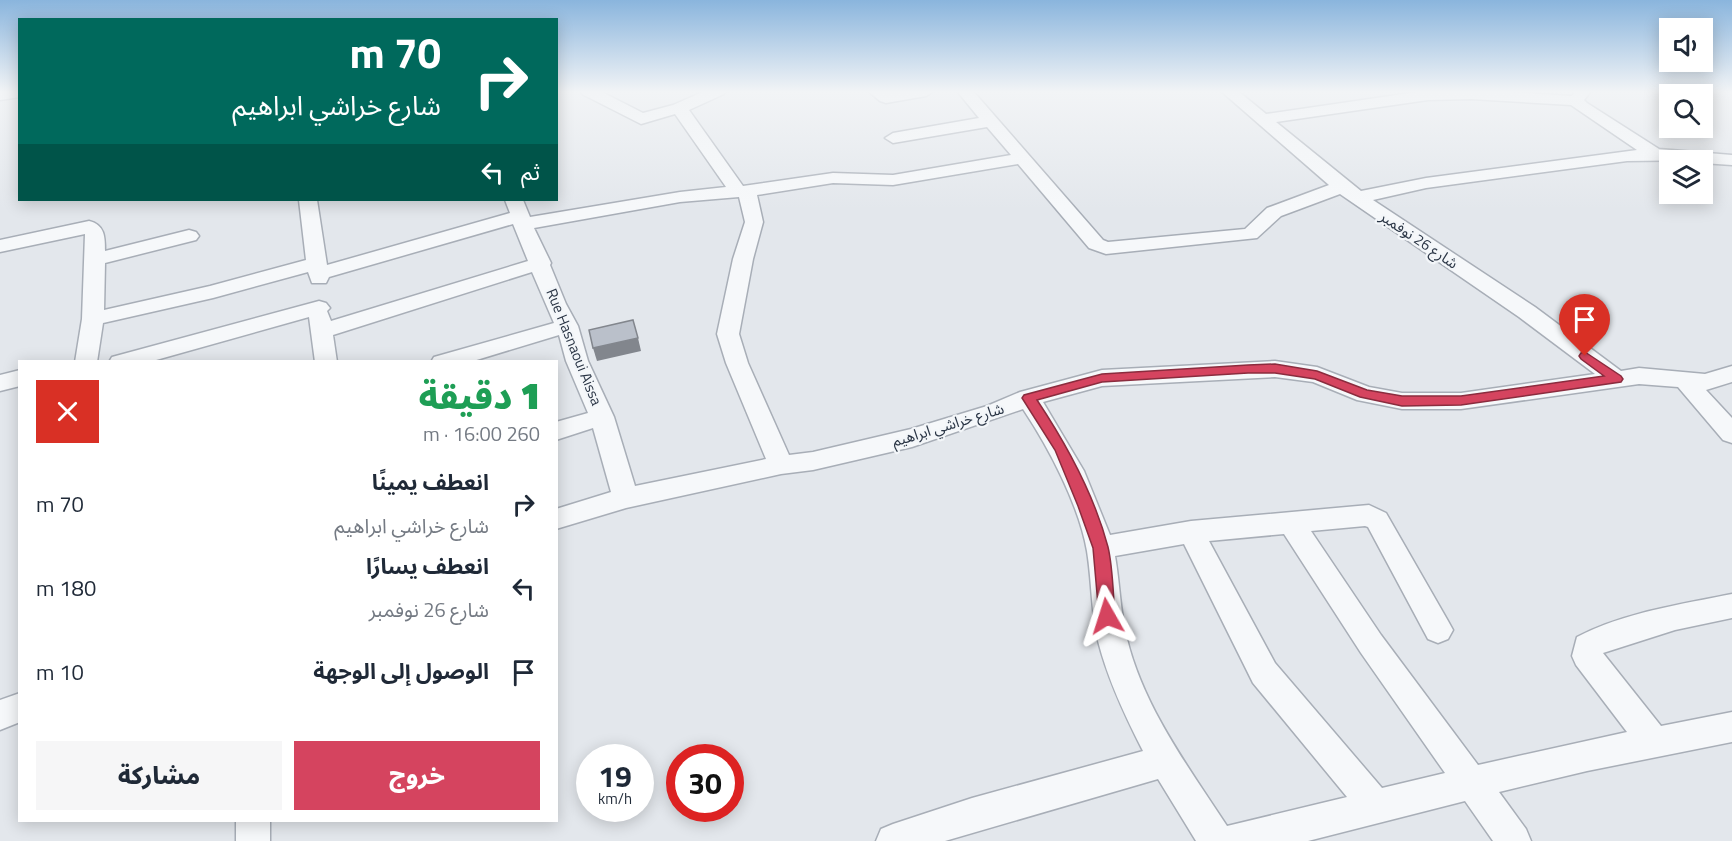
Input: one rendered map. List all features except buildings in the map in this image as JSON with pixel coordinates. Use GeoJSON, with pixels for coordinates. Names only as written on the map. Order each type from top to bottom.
{"type":"FeatureCollection","features":[{"type":"Feature","properties":{"kind":"street"},"geometry":{"type":"LineString","coordinates":[[697,130],[742,191],[754,222],[743,259],[728,334],[737,363],[781,465]]}},
{"type":"Feature","properties":{"kind":"street"},"geometry":{"type":"LineString","coordinates":[[893,138],[937,130]]}},
{"type":"Feature","properties":{"kind":"street"},"geometry":{"type":"LineString","coordinates":[[998,130],[1096,244],[1106,248],[1250,234],[1256,230],[1265,217],[1274,212],[1349,192],[1655,153],[1732,160]]}},
{"type":"Feature","properties":{"kind":"street","name":"شارع 26 نوفمبر"},"geometry":{"type":"LineString","coordinates":[[1277,130],[1349,192],[1527,312],[1617,379]]}},
{"type":"Feature","properties":{"kind":"street"},"geometry":{"type":"LineString","coordinates":[[1618,130],[1655,153]]}},
{"type":"Feature","properties":{"kind":"street"},"geometry":{"type":"LineString","coordinates":[[93,319],[318,268],[519,213],[582,212],[833,178],[893,180],[1024,158]]}},
{"type":"Feature","properties":{"kind":"street"},"geometry":{"type":"LineString","coordinates":[[308,201],[318,268],[319,308],[326,360]]}},
{"type":"Feature","properties":{"kind":"street","name":"Rue Hasnaoui Aissa"},"geometry":{"type":"LineString","coordinates":[[519,213],[541,263],[555,303],[567,326],[567,364],[602,417],[626,498]]}},
{"type":"Feature","properties":{"kind":"street"},"geometry":{"type":"LineString","coordinates":[[0,246],[89,227],[92,229],[95,235],[93,319],[82,360]]}},
{"type":"Feature","properties":{"kind":"street"},"geometry":{"type":"LineString","coordinates":[[95,260],[189,236]]}},
{"type":"Feature","properties":{"kind":"street"},"geometry":{"type":"LineString","coordinates":[[323,331],[541,263]]}},
{"type":"Feature","properties":{"kind":"street"},"geometry":{"type":"LineString","coordinates":[[127,360],[319,308]]}},
{"type":"Feature","properties":{"kind":"street"},"geometry":{"type":"LineString","coordinates":[[449,360],[567,326]]}},
{"type":"Feature","properties":{"kind":"street","name":"شارع خراشي ابراهيم"},"geometry":{"type":"LineString","coordinates":[[558,518],[626,498],[781,465],[813,461],[912,438],[995,412],[1029,398],[1102,378],[1284,369],[1317,375],[1365,394],[1402,401],[1461,400],[1640,376],[1686,382],[1716,380],[1732,374]]}},
{"type":"Feature","properties":{"kind":"street"},"geometry":{"type":"LineString","coordinates":[[0,383],[18,378]]}},
{"type":"Feature","properties":{"kind":"street"},"geometry":{"type":"LineString","coordinates":[[1686,382],[1732,434]]}},
{"type":"Feature","properties":{"kind":"street"},"geometry":{"type":"LineString","coordinates":[[1029,398],[1062,449],[1079,488],[1100,548],[1107,616],[1116,653],[1131,690],[1165,760],[1216,841]]}},
{"type":"Feature","properties":{"kind":"street"},"geometry":{"type":"LineString","coordinates":[[558,429],[602,417]]}},
{"type":"Feature","properties":{"kind":"street"},"geometry":{"type":"LineString","coordinates":[[1100,548],[1191,532],[1369,515],[1374,517],[1438,630]]}},
{"type":"Feature","properties":{"kind":"street"},"geometry":{"type":"LineString","coordinates":[[1291,523],[1371,644],[1514,841]]}},
{"type":"Feature","properties":{"kind":"street"},"geometry":{"type":"LineString","coordinates":[[1191,532],[1264,673],[1377,808]]}},
{"type":"Feature","properties":{"kind":"street"},"geometry":{"type":"LineString","coordinates":[[1654,742],[1587,656],[1588,646],[1601,639],[1675,618],[1732,606]]}},
{"type":"Feature","properties":{"kind":"street"},"geometry":{"type":"LineString","coordinates":[[0,715],[18,708]]}},
{"type":"Feature","properties":{"kind":"street"},"geometry":{"type":"LineString","coordinates":[[1233,841],[1270,837],[1409,798],[1539,766],[1732,727]]}},
{"type":"Feature","properties":{"kind":"street"},"geometry":{"type":"LineString","coordinates":[[893,841],[972,815],[1165,760]]}},
{"type":"Feature","properties":{"kind":"street"},"geometry":{"type":"LineString","coordinates":[[253,822],[253,841]]}},
{"type":"Feature","properties":{"kind":"route"},"geometry":{"type":"LineString","coordinates":[[1107,616],[1100,548],[1086,506],[1062,449],[1029,398],[1102,378],[1248,369],[1292,370],[1317,375],[1365,394],[1402,401],[1461,400],[1617,379],[1585,356]]}}]}
